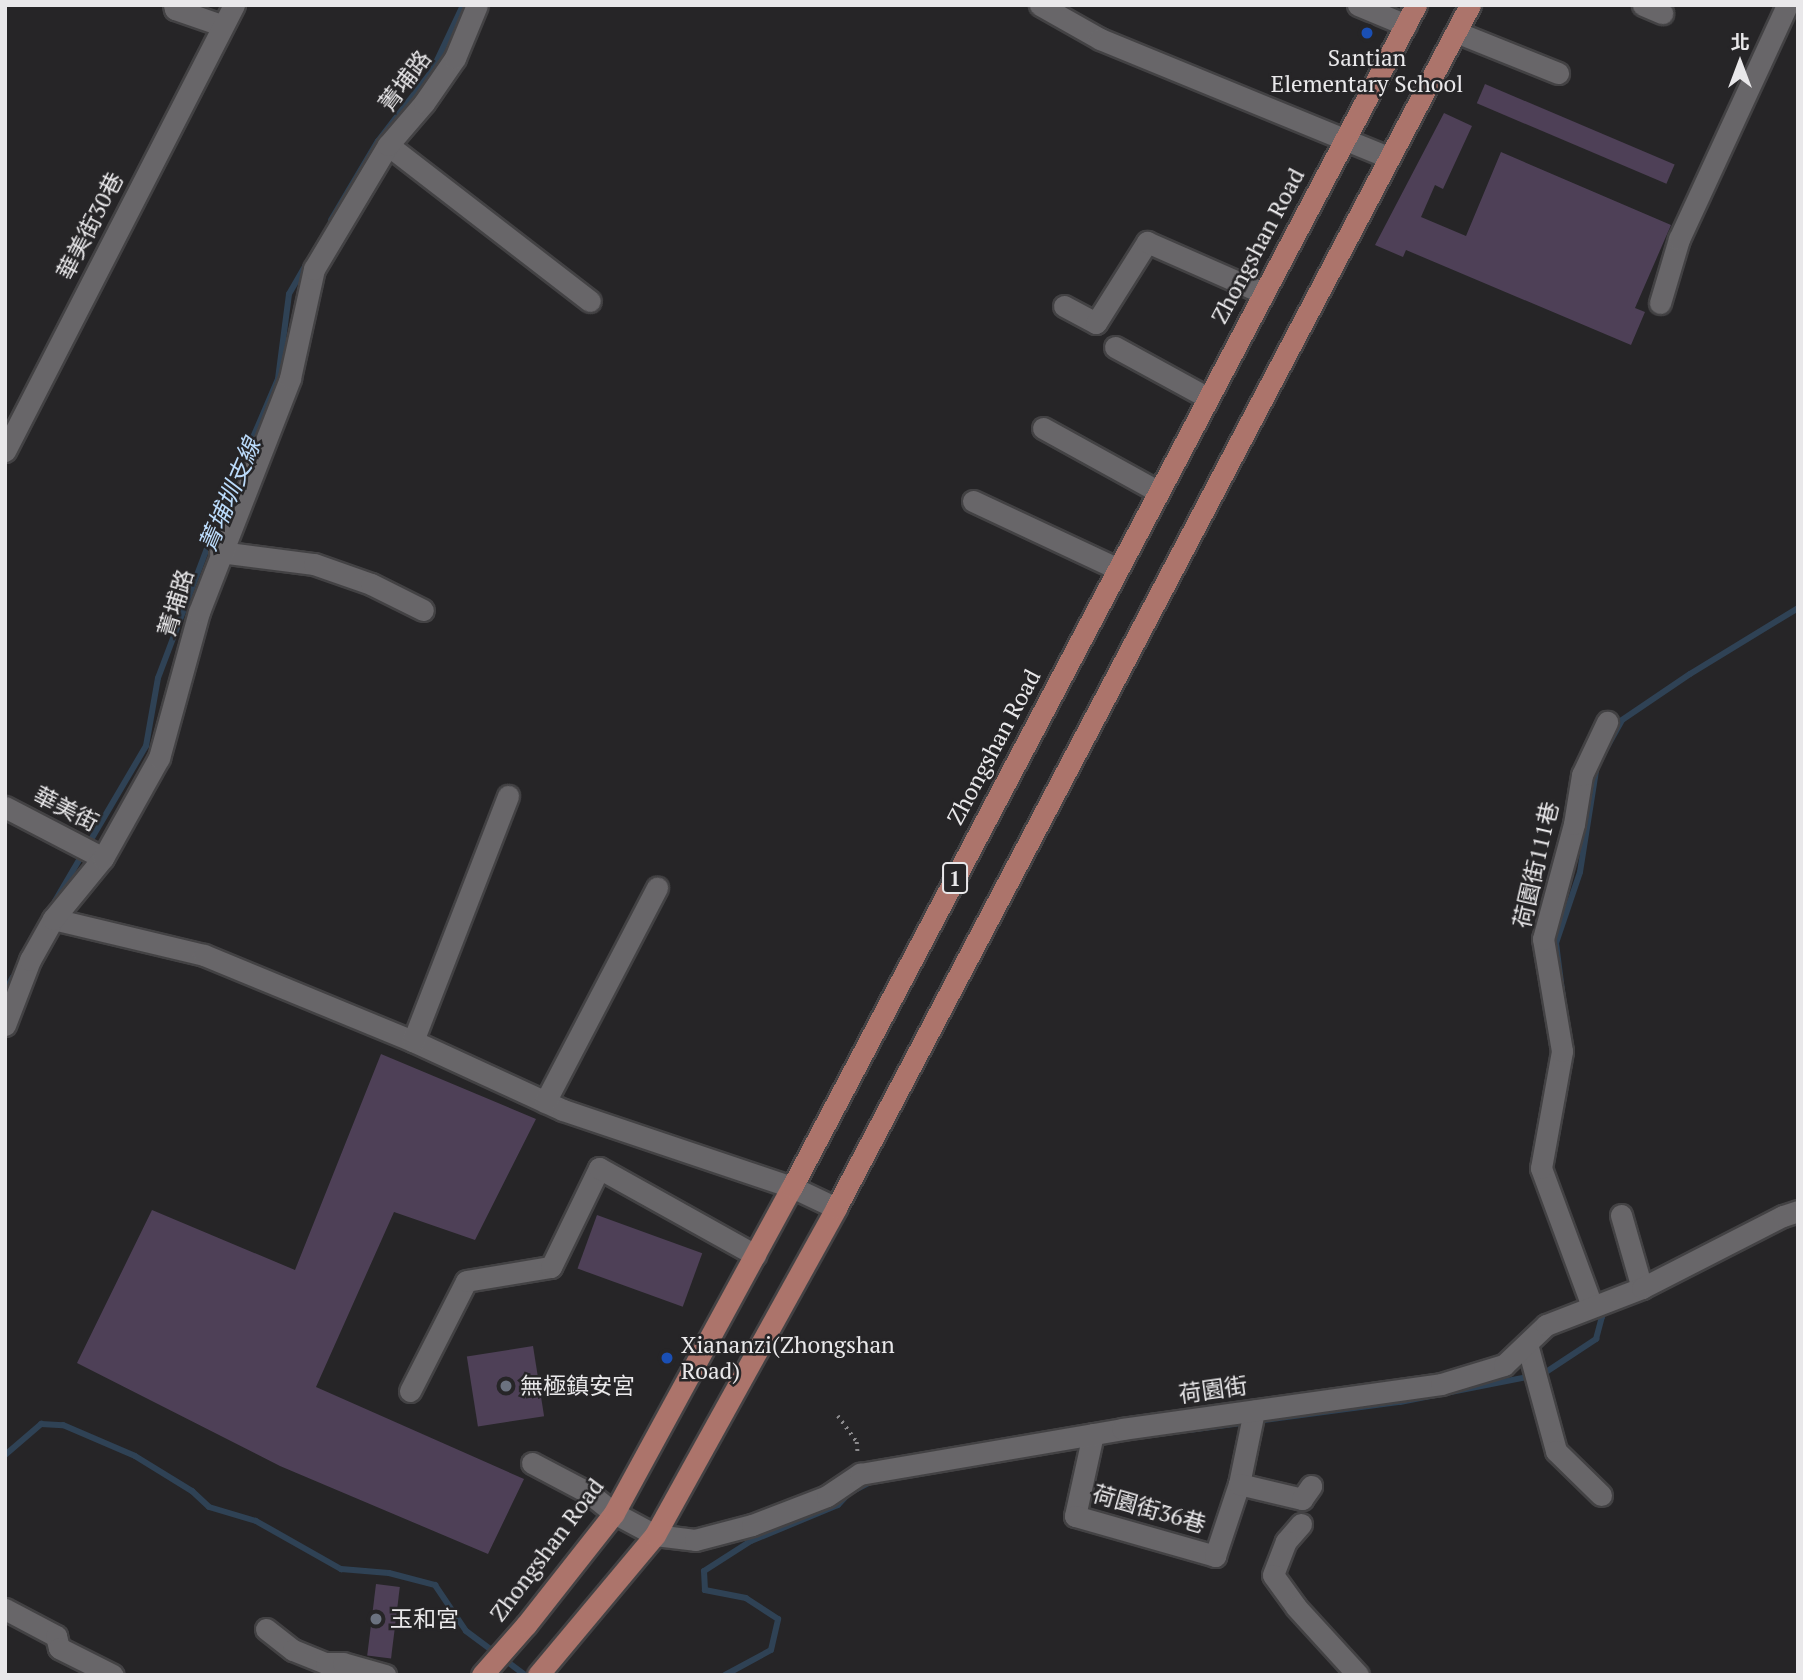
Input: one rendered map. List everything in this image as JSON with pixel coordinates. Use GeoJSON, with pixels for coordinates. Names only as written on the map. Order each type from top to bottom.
{"type":"FeatureCollection","features":[{"type":"Feature","properties":{"kind":"main road","name":"Zhongshan Road"},"geometry":{"type":"LineString","coordinates":[[482,1675],[526,1625],[614,1513],[792,1187],[1416,5]]}},
{"type":"Feature","properties":{"kind":"main road","name":"1"},"geometry":{"type":"LineString","coordinates":[[537,1675],[655,1535],[836,1208],[1470,5]]}},
{"type":"Feature","properties":{"kind":"main road"},"geometry":{"type":"LineString","coordinates":[[552,1675],[567,1639]]}},
{"type":"Feature","properties":{"kind":"street"},"geometry":{"type":"LineString","coordinates":[[174,5],[175,9],[222,24]]}},
{"type":"Feature","properties":{"kind":"street","name":"華美街30巷"},"geometry":{"type":"LineString","coordinates":[[5,450],[234,5]]}},
{"type":"Feature","properties":{"kind":"street","name":"菁埔路"},"geometry":{"type":"LineString","coordinates":[[5,1025],[30,960],[53,919],[103,858],[159,758],[199,612],[290,377],[314,269],[388,145],[424,103],[454,58],[477,5]]}},
{"type":"Feature","properties":{"kind":"street"},"geometry":{"type":"LineString","coordinates":[[1040,5],[1100,39],[1345,137],[1388,157]]}},
{"type":"Feature","properties":{"kind":"street"},"geometry":{"type":"LineString","coordinates":[[1358,5],[1406,25]]}},
{"type":"Feature","properties":{"kind":"street"},"geometry":{"type":"LineString","coordinates":[[1660,303],[1678,239],[1787,5]]}},
{"type":"Feature","properties":{"kind":"street"},"geometry":{"type":"LineString","coordinates":[[1456,32],[1558,73]]}},
{"type":"Feature","properties":{"kind":"street"},"geometry":{"type":"LineString","coordinates":[[388,145],[590,301]]}},
{"type":"Feature","properties":{"kind":"street"},"geometry":{"type":"LineString","coordinates":[[1064,306],[1096,323],[1147,242],[1263,293]]}},
{"type":"Feature","properties":{"kind":"street"},"geometry":{"type":"LineString","coordinates":[[1115,348],[1208,398]]}},
{"type":"Feature","properties":{"kind":"street"},"geometry":{"type":"LineString","coordinates":[[1043,428],[1159,492]]}},
{"type":"Feature","properties":{"kind":"street"},"geometry":{"type":"LineString","coordinates":[[973,501],[1118,569]]}},
{"type":"Feature","properties":{"kind":"street"},"geometry":{"type":"LineString","coordinates":[[220,552],[314,564],[371,584],[424,610]]}},
{"type":"Feature","properties":{"kind":"street","name":"荷園街111巷"},"geometry":{"type":"LineString","coordinates":[[1592,1306],[1541,1168],[1562,1051],[1543,939],[1574,824],[1583,775],[1607,722]]}},
{"type":"Feature","properties":{"kind":"street"},"geometry":{"type":"LineString","coordinates":[[413,1041],[508,796]]}},
{"type":"Feature","properties":{"kind":"street","name":"華美街"},"geometry":{"type":"LineString","coordinates":[[5,807],[103,858]]}},
{"type":"Feature","properties":{"kind":"street"},"geometry":{"type":"LineString","coordinates":[[545,1102],[657,888]]}},
{"type":"Feature","properties":{"kind":"street"},"geometry":{"type":"LineString","coordinates":[[53,919],[204,955],[413,1041],[545,1102],[792,1187],[836,1208]]}},
{"type":"Feature","properties":{"kind":"street"},"geometry":{"type":"LineString","coordinates":[[410,1391],[466,1281],[551,1266],[599,1168],[755,1255]]}},
{"type":"Feature","properties":{"kind":"street","name":"荷園街"},"geometry":{"type":"LineString","coordinates":[[532,1463],[589,1493],[614,1513],[655,1535],[695,1540],[752,1525],[827,1496],[860,1474],[1093,1434],[1441,1384],[1504,1365],[1546,1325],[1642,1288],[1783,1216],[1798,1211]]}},
{"type":"Feature","properties":{"kind":"street"},"geometry":{"type":"LineString","coordinates":[[1621,1215],[1642,1288]]}},
{"type":"Feature","properties":{"kind":"street"},"geometry":{"type":"LineString","coordinates":[[1527,1344],[1556,1451],[1601,1495]]}},
{"type":"Feature","properties":{"kind":"street","name":"荷園街36巷"},"geometry":{"type":"LineString","coordinates":[[1093,1434],[1075,1516],[1215,1556],[1239,1484],[1254,1411]]}},
{"type":"Feature","properties":{"kind":"street"},"geometry":{"type":"LineString","coordinates":[[1239,1484],[1302,1499],[1311,1486]]}},
{"type":"Feature","properties":{"kind":"street"},"geometry":{"type":"LineString","coordinates":[[1301,1524],[1286,1541],[1273,1575],[1296,1606],[1358,1675]]}},
{"type":"Feature","properties":{"kind":"street"},"geometry":{"type":"LineString","coordinates":[[5,1609],[56,1636],[59,1648],[113,1675]]}},
{"type":"Feature","properties":{"kind":"street"},"geometry":{"type":"LineString","coordinates":[[267,1629],[293,1650],[326,1663],[343,1663],[385,1675]]}},
{"type":"Feature","properties":{"kind":"path"},"geometry":{"type":"LineString","coordinates":[[838,1416],[857,1442],[860,1474]]}},
{"type":"Feature","properties":{"kind":"building"},"geometry":{"type":"Polygon","coordinates":[[[1485,84],[1675,164],[1666,184],[1477,103],[1485,84]]]}},
{"type":"Feature","properties":{"kind":"building"},"geometry":{"type":"Polygon","coordinates":[[[1444,113],[1472,126],[1443,189],[1435,185],[1421,217],[1466,236],[1501,152],[1671,225],[1635,308],[1645,312],[1631,345],[1406,250],[1403,257],[1375,245],[1444,113]]]}},
{"type":"Feature","properties":{"kind":"building"},"geometry":{"type":"Polygon","coordinates":[[[381,1054],[536,1119],[475,1240],[394,1212],[316,1387],[524,1479],[488,1554],[280,1466],[77,1363],[152,1210],[295,1270],[381,1054]]]}},
{"type":"Feature","properties":{"kind":"building"},"geometry":{"type":"Polygon","coordinates":[[[597,1215],[702,1253],[683,1307],[578,1269],[597,1215]]]}},
{"type":"Feature","properties":{"kind":"building","name":"無極鎮安宮"},"geometry":{"type":"Polygon","coordinates":[[[533,1346],[544,1416],[478,1427],[467,1356],[533,1346]]]}},
{"type":"Feature","properties":{"kind":"building","name":"玉和宮"},"geometry":{"type":"Polygon","coordinates":[[[376,1584],[400,1587],[391,1658],[367,1655],[376,1584]]]}},
{"type":"Feature","properties":{"kind":"waterway","name":"菁埔圳支線"},"geometry":{"type":"LineString","coordinates":[[331,220],[378,141],[432,71],[463,5]]}},
{"type":"Feature","properties":{"kind":"waterway","name":"菁埔圳支線"},"geometry":{"type":"LineString","coordinates":[[55,901],[146,746],[158,678],[218,519],[278,379],[289,294],[307,263]]}},
{"type":"Feature","properties":{"kind":"waterway"},"geometry":{"type":"LineString","coordinates":[[1563,998],[1556,943],[1580,872],[1597,765],[1622,720],[1690,674],[1798,608]]}},
{"type":"Feature","properties":{"kind":"waterway","name":"菁埔圳支線"},"geometry":{"type":"LineString","coordinates":[[5,992],[12,978]]}},
{"type":"Feature","properties":{"kind":"waterway"},"geometry":{"type":"LineString","coordinates":[[1189,1430],[1400,1402],[1543,1374],[1596,1339],[1602,1317],[1599,1308]]}},
{"type":"Feature","properties":{"kind":"waterway"},"geometry":{"type":"LineString","coordinates":[[5,1455],[41,1424],[63,1425],[135,1456],[192,1491],[209,1507],[256,1521],[341,1569],[389,1573],[435,1585],[466,1631],[525,1675]]}},
{"type":"Feature","properties":{"kind":"waterway"},"geometry":{"type":"LineString","coordinates":[[725,1675],[771,1650],[778,1619],[746,1598],[705,1590],[704,1571],[751,1541],[838,1505],[849,1493],[871,1482]]}},
{"type":"Feature","properties":{"kind":"place","name":"Santian Elementary School"},"geometry":{"type":"Point","coordinates":[1367,33]}},
{"type":"Feature","properties":{"kind":"place","name":"Xiananzi(Zhongshan Road)"},"geometry":{"type":"Point","coordinates":[667,1358]}},
{"type":"Feature","properties":{"kind":"place","name":"無極鎮安宮"},"geometry":{"type":"Point","coordinates":[506,1386]}},
{"type":"Feature","properties":{"kind":"place","name":"玉和宮"},"geometry":{"type":"Point","coordinates":[376,1619]}}]}
